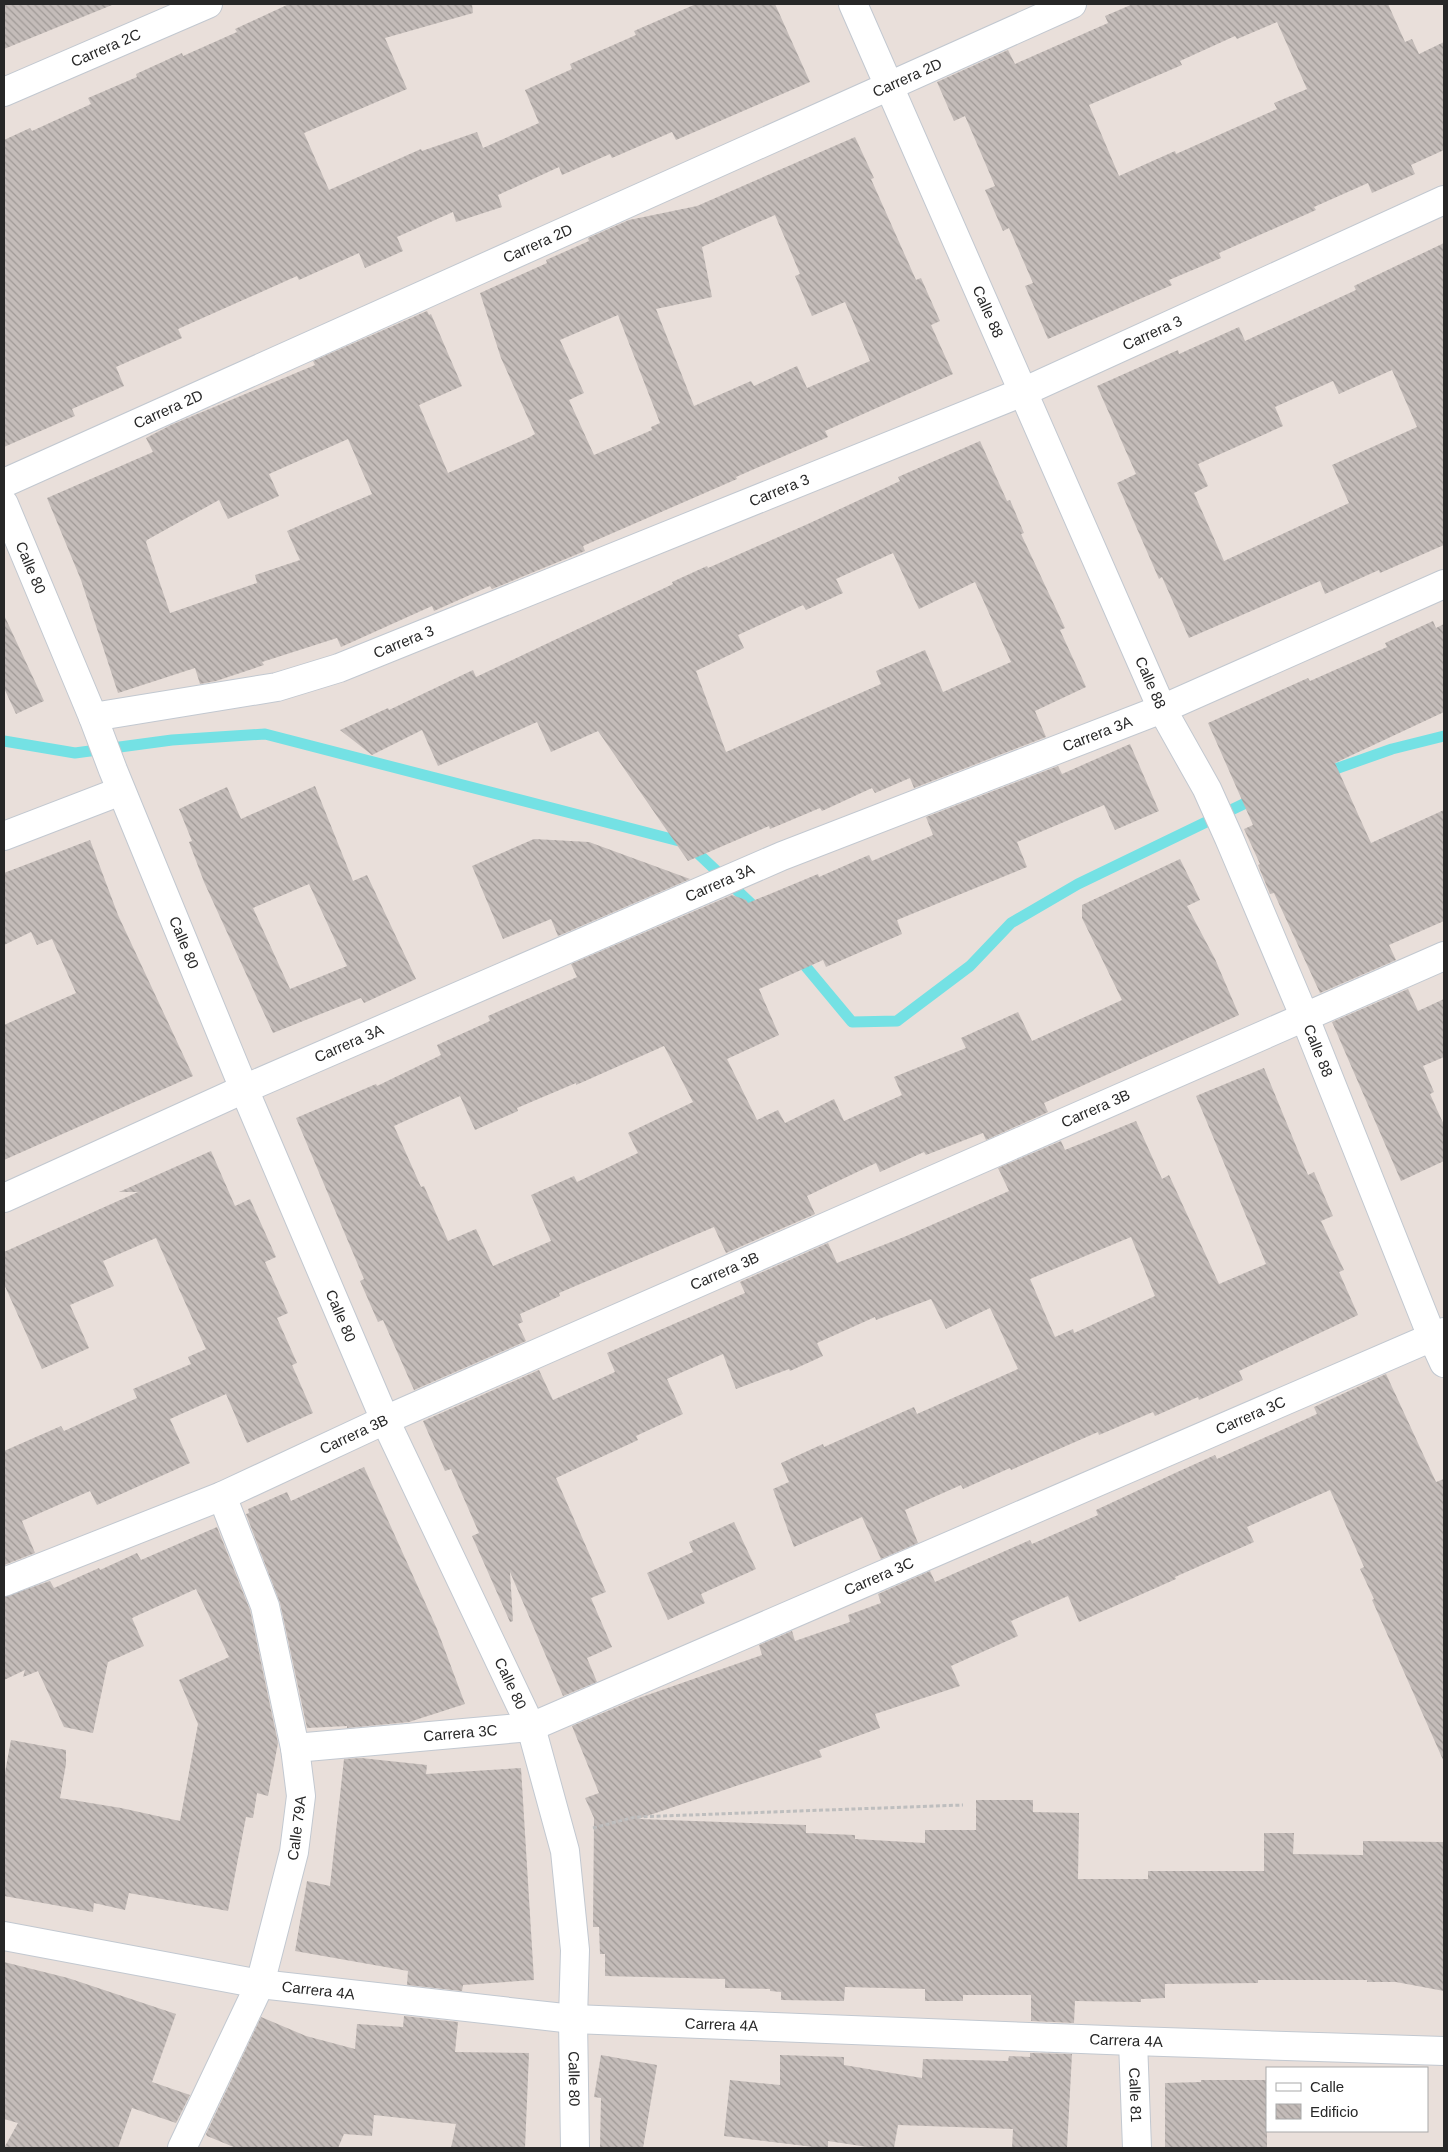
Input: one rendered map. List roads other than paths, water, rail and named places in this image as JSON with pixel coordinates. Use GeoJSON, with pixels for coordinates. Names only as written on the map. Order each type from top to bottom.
{"type":"FeatureCollection","features":[{"type":"Feature","properties":{"kind":"street","name":"Carrera 2C"},"geometry":{"type":"LineString","coordinates":[[4,92],[208,4]]}},
{"type":"Feature","properties":{"kind":"street","name":"Calle 88"},"geometry":{"type":"LineString","coordinates":[[853,4],[1162,710],[1208,789],[1438,1334],[1444,1363]]}},
{"type":"Feature","properties":{"kind":"street","name":"Carrera 2D"},"geometry":{"type":"LineString","coordinates":[[4,483],[1072,4]]}},
{"type":"Feature","properties":{"kind":"street","name":"Carrera 3"},"geometry":{"type":"LineString","coordinates":[[96,725],[278,687],[339,668],[1023,392],[1444,200]]}},
{"type":"Feature","properties":{"kind":"street","name":"Calle 80"},"geometry":{"type":"LineString","coordinates":[[4,504],[244,1089],[385,1420],[531,1727],[565,1851],[575,1950],[573,2019],[575,2148]]}},
{"type":"Feature","properties":{"kind":"street","name":"Carrera 3A"},"geometry":{"type":"LineString","coordinates":[[4,1198],[244,1089],[782,856],[1162,710],[1444,584]]}},
{"type":"Feature","properties":{"kind":"street"},"geometry":{"type":"LineString","coordinates":[[4,836],[117,780]]}},
{"type":"Feature","properties":{"kind":"street","name":"Carrera 3B"},"geometry":{"type":"LineString","coordinates":[[4,1582],[222,1496],[385,1420],[1444,956]]}},
{"type":"Feature","properties":{"kind":"street","name":"Carrera 3C"},"geometry":{"type":"LineString","coordinates":[[295,1748],[531,1727],[1438,1334]]}},
{"type":"Feature","properties":{"kind":"street","name":"Calle 79A"},"geometry":{"type":"LineString","coordinates":[[182,2148],[260,1984],[294,1852],[301,1796],[295,1748],[265,1606],[222,1496]]}},
{"type":"Feature","properties":{"kind":"street","name":"Carrera 4A"},"geometry":{"type":"LineString","coordinates":[[4,1936],[260,1984],[573,2019],[1133,2041],[1444,2050]]}},
{"type":"Feature","properties":{"kind":"street","name":"Calle 81"},"geometry":{"type":"LineString","coordinates":[[1133,2041],[1137,2148]]}},
{"type":"Feature","properties":{"kind":"waterway"},"geometry":{"type":"LineString","coordinates":[[4,741],[75,753],[172,740],[265,734],[687,843],[761,913]]}},
{"type":"Feature","properties":{"kind":"waterway"},"geometry":{"type":"LineString","coordinates":[[1324,773],[1392,749],[1444,736]]}},
{"type":"Feature","properties":{"kind":"waterway"},"geometry":{"type":"LineString","coordinates":[[797,956],[852,1022],[897,1021],[970,966],[1011,923],[1078,884],[1258,797]]}}]}
